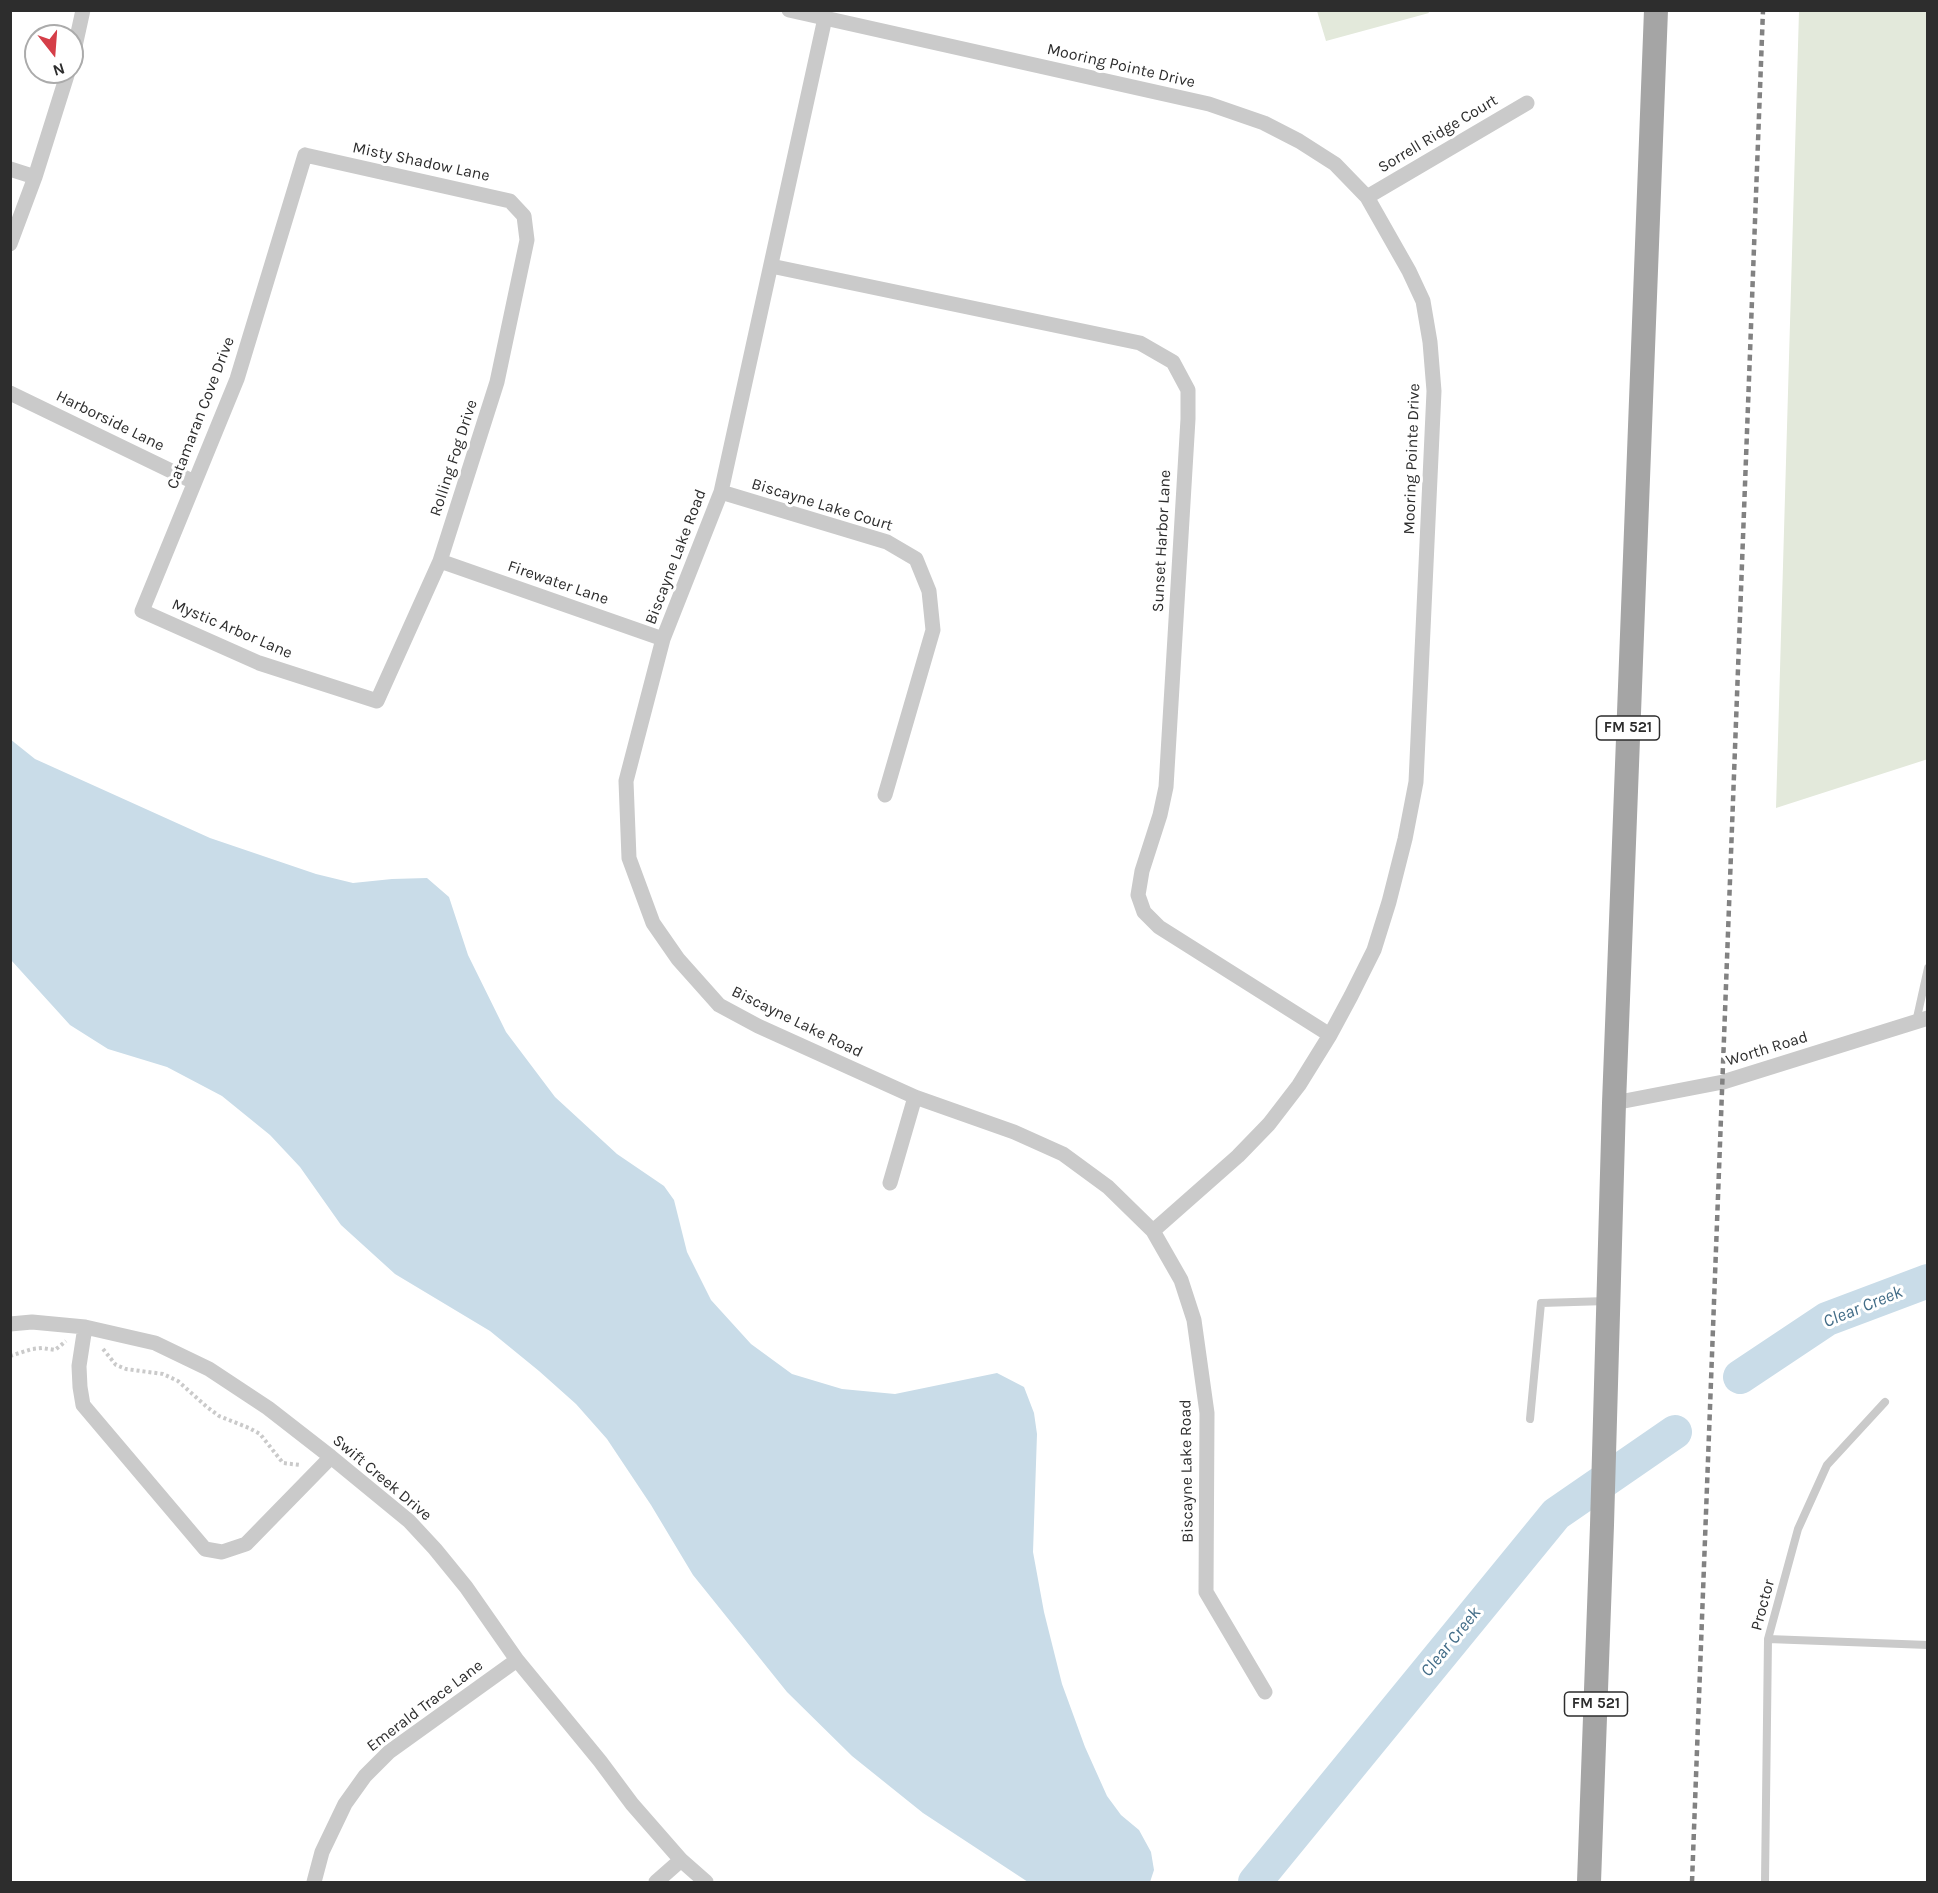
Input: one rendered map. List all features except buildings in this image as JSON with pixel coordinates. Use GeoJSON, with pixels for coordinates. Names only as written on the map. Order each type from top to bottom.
{"type":"FeatureCollection","features":[{"type":"Feature","properties":{"kind":"main road","name":"FM 521"},"geometry":{"type":"LineString","coordinates":[[1589,1882],[1614,1103],[1656,10]]}},
{"type":"Feature","properties":{"kind":"street","name":"Mooring Pointe Drive"},"geometry":{"type":"LineString","coordinates":[[789,10],[1209,104],[1264,123],[1299,141],[1335,164],[1367,197],[1409,271],[1423,301],[1431,352],[1434,403],[1416,782],[1389,902],[1377,940],[1351,996],[1299,1085],[1269,1124],[1238,1156],[1153,1231]]}},
{"type":"Feature","properties":{"kind":"street","name":"Biscayne Lake Road"},"geometry":{"type":"LineString","coordinates":[[825,18],[721,492],[663,639],[626,781],[628,858],[653,923],[678,959],[719,1005],[758,1026],[915,1097],[1014,1132],[1063,1154],[1108,1186],[1153,1231],[1181,1280],[1194,1320],[1207,1413],[1206,1592],[1265,1692]]}},
{"type":"Feature","properties":{"kind":"street"},"geometry":{"type":"LineString","coordinates":[[10,244],[15,217],[35,177],[64,84]]}},
{"type":"Feature","properties":{"kind":"street","name":"Sorrell Ridge Court"},"geometry":{"type":"LineString","coordinates":[[1367,197],[1527,103]]}},
{"type":"Feature","properties":{"kind":"street","name":"Misty Shadow Lane"},"geometry":{"type":"LineString","coordinates":[[305,155],[510,201],[524,216]]}},
{"type":"Feature","properties":{"kind":"street","name":"Catamaran Cove Drive"},"geometry":{"type":"LineString","coordinates":[[142,611],[237,379],[305,155]]}},
{"type":"Feature","properties":{"kind":"street"},"geometry":{"type":"LineString","coordinates":[[10,169],[35,177]]}},
{"type":"Feature","properties":{"kind":"street","name":"Rolling Fog Drive"},"geometry":{"type":"LineString","coordinates":[[377,701],[440,561],[497,382],[527,240],[524,216]]}},
{"type":"Feature","properties":{"kind":"street","name":"Sunset Harbor Lane"},"geometry":{"type":"LineString","coordinates":[[771,266],[1140,343],[1173,362],[1188,390],[1188,419],[1166,787],[1160,815],[1142,871],[1138,895],[1144,912],[1159,927],[1330,1035]]}},
{"type":"Feature","properties":{"kind":"street","name":"Harborside Lane"},"geometry":{"type":"LineString","coordinates":[[10,393],[194,482]]}},
{"type":"Feature","properties":{"kind":"street","name":"Biscayne Lake Court"},"geometry":{"type":"LineString","coordinates":[[721,492],[887,542],[916,559],[929,591],[933,630],[885,795]]}},
{"type":"Feature","properties":{"kind":"street","name":"Firewater Lane"},"geometry":{"type":"LineString","coordinates":[[440,561],[663,639]]}},
{"type":"Feature","properties":{"kind":"street","name":"Mystic Arbor Lane"},"geometry":{"type":"LineString","coordinates":[[142,611],[259,663],[377,701]]}},
{"type":"Feature","properties":{"kind":"street","name":"Worth Road"},"geometry":{"type":"LineString","coordinates":[[1614,1103],[1723,1082],[1922,1020]]}},
{"type":"Feature","properties":{"kind":"street"},"geometry":{"type":"LineString","coordinates":[[890,1183],[915,1097]]}},
{"type":"Feature","properties":{"kind":"street","name":"Swift Creek Drive"},"geometry":{"type":"LineString","coordinates":[[10,1324],[32,1322],[85,1327],[155,1343],[209,1370],[268,1408],[326,1462],[409,1521],[466,1587],[517,1660],[600,1761],[632,1804],[681,1860],[706,1882]]}},
{"type":"Feature","properties":{"kind":"street"},"geometry":{"type":"LineString","coordinates":[[85,1327],[79,1366],[83,1405],[205,1548],[222,1552],[246,1544],[326,1462]]}},
{"type":"Feature","properties":{"kind":"street","name":"Emerald Trace Lane"},"geometry":{"type":"LineString","coordinates":[[314,1882],[322,1851],[345,1804],[365,1776],[389,1752],[517,1660]]}},
{"type":"Feature","properties":{"kind":"street"},"geometry":{"type":"LineString","coordinates":[[656,1882],[681,1860]]}},
{"type":"Feature","properties":{"kind":"lane"},"geometry":{"type":"LineString","coordinates":[[1922,1020],[1928,968]]}},
{"type":"Feature","properties":{"kind":"lane"},"geometry":{"type":"LineString","coordinates":[[1530,1419],[1541,1303],[1608,1301]]}},
{"type":"Feature","properties":{"kind":"lane","name":"Proctor"},"geometry":{"type":"LineString","coordinates":[[1765,1882],[1768,1639],[1798,1529],[1827,1465],[1885,1402]]}},
{"type":"Feature","properties":{"kind":"lane"},"geometry":{"type":"LineString","coordinates":[[1768,1639],[1928,1645]]}},
{"type":"Feature","properties":{"kind":"path"},"geometry":{"type":"LineString","coordinates":[[10,1356],[42,1347],[55,1350],[85,1327],[116,1365],[126,1369],[163,1374],[177,1381],[219,1416],[260,1434],[283,1463],[326,1462]]}},
{"type":"Feature","properties":{"kind":"shaded area"},"geometry":{"type":"Polygon","coordinates":[[[1317,11],[1428,11],[1429,13],[1326,41],[1317,11]]]}},
{"type":"Feature","properties":{"kind":"shaded area"},"geometry":{"type":"Polygon","coordinates":[[[1799,11],[1927,11],[1928,759],[1776,808],[1799,11]]]}},
{"type":"Feature","properties":{"kind":"water"},"geometry":{"type":"Polygon","coordinates":[[[10,739],[35,759],[210,838],[316,874],[353,883],[427,878],[449,897],[468,955],[506,1032],[555,1097],[617,1154],[664,1186],[674,1200],[687,1252],[711,1300],[751,1344],[792,1374],[842,1389],[895,1394],[997,1373],[1024,1387],[1034,1413],[1037,1434],[1033,1552],[1044,1612],[1062,1684],[1085,1747],[1107,1796],[1121,1815],[1139,1830],[1151,1852],[1154,1870],[1150,1882],[1028,1882],[923,1813],[852,1756],[787,1692],[693,1575],[651,1505],[607,1439],[576,1404],[490,1331],[395,1274],[341,1225],[300,1167],[270,1135],[222,1096],[167,1067],[108,1049],[70,1025],[11,960],[10,739]]]}},
{"type":"Feature","properties":{"kind":"waterway","name":"Clear Creek"},"geometry":{"type":"LineString","coordinates":[[1740,1377],[1827,1319],[1928,1281]]}},
{"type":"Feature","properties":{"kind":"waterway","name":"Clear Creek"},"geometry":{"type":"LineString","coordinates":[[1255,1882],[1556,1514],[1675,1432]]}},
{"type":"Feature","properties":{"kind":"railway"},"geometry":{"type":"LineString","coordinates":[[1692,1882],[1763,10]]}}]}
